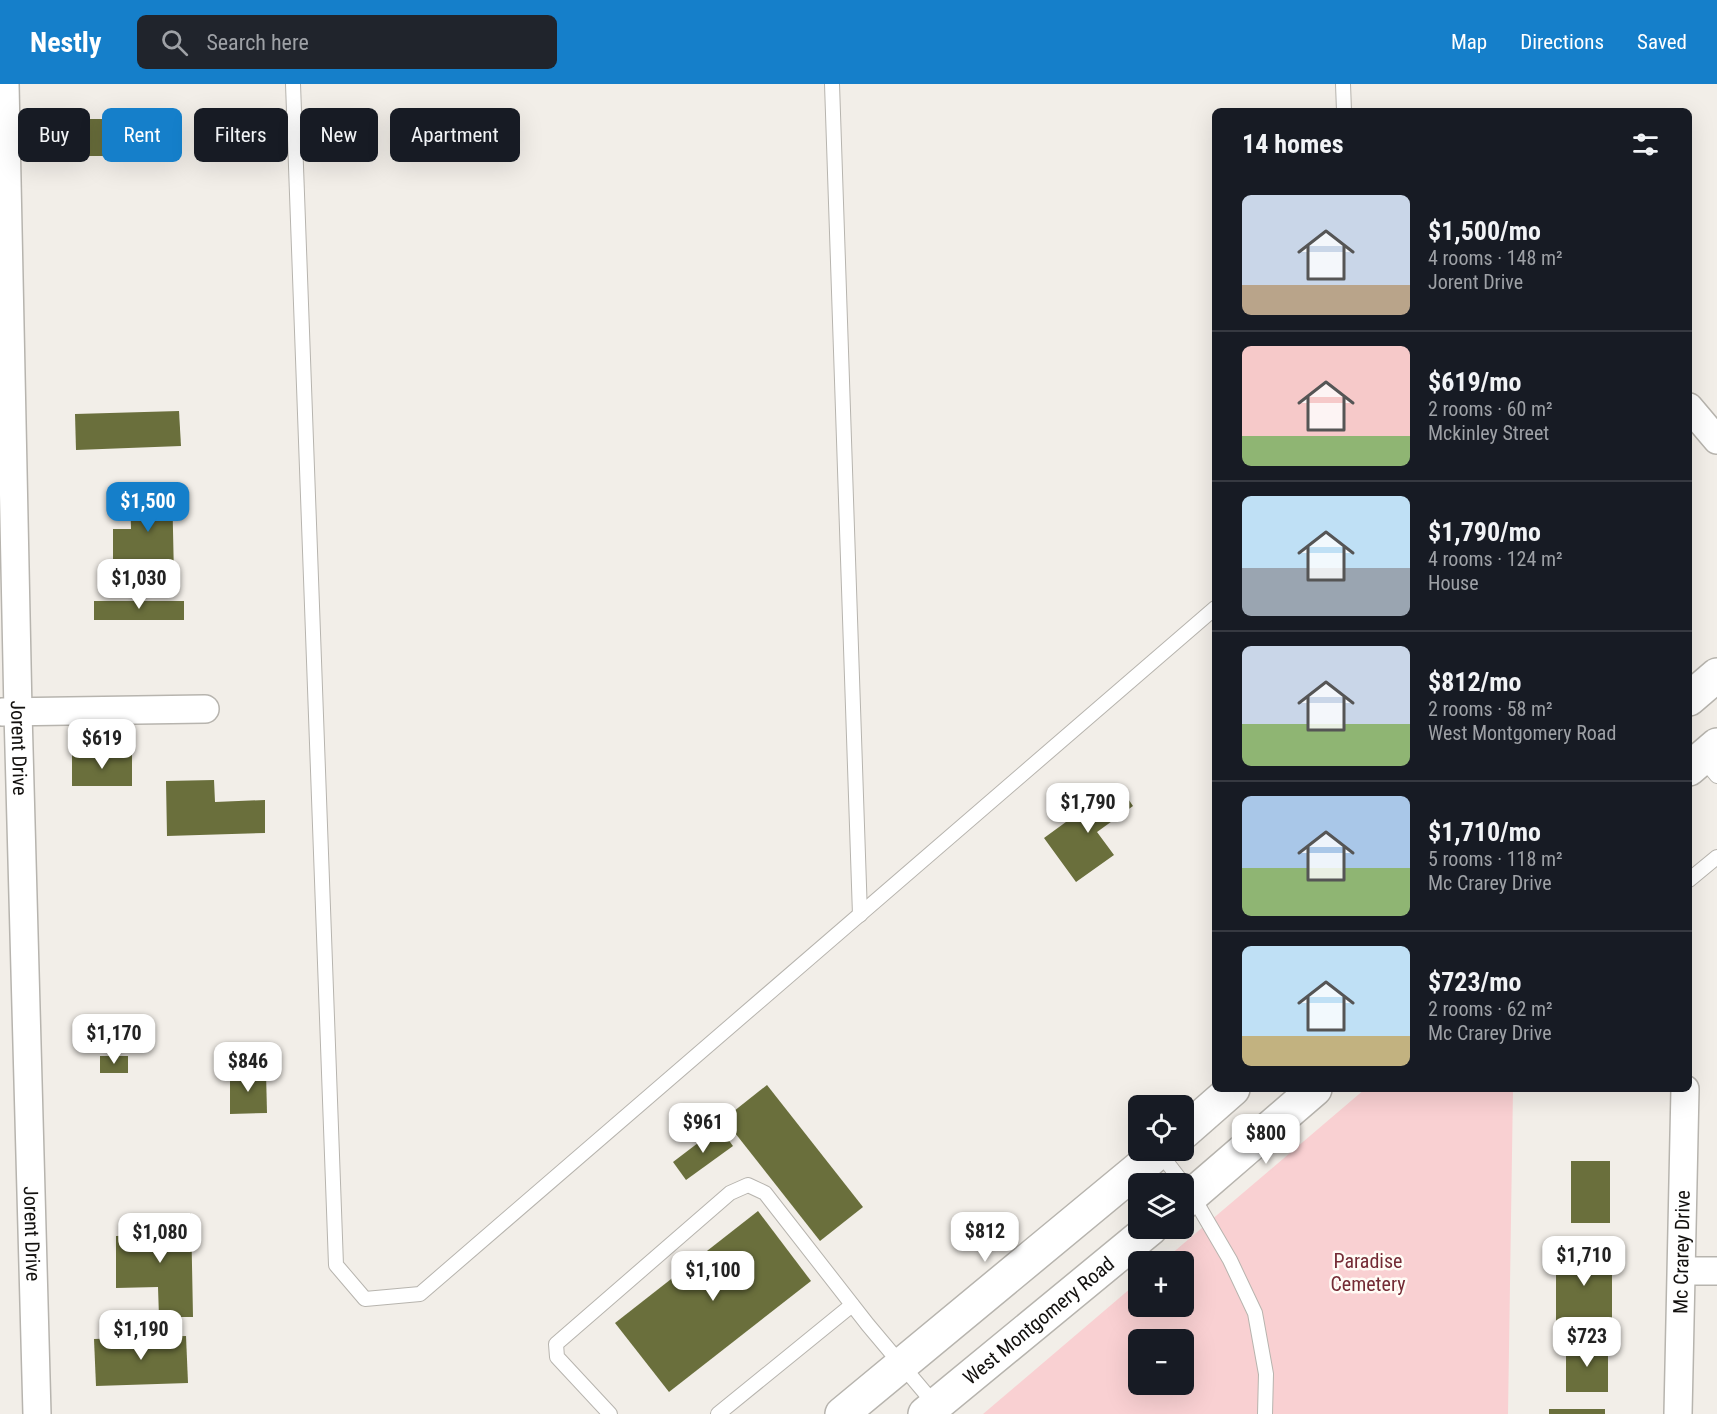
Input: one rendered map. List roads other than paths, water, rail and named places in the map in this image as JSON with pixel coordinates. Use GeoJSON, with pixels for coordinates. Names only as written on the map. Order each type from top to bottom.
{"type":"FeatureCollection","features":[{"type":"Feature","properties":{"kind":"main road"},"geometry":{"type":"LineString","coordinates":[[1692,696],[1717,675]]}},
{"type":"Feature","properties":{"kind":"main road"},"geometry":{"type":"LineString","coordinates":[[1194,1123],[1230,1092]]}},
{"type":"Feature","properties":{"kind":"main road"},"geometry":{"type":"LineString","coordinates":[[1194,1193],[1312,1092]]}},
{"type":"Feature","properties":{"kind":"main road"},"geometry":{"type":"LineString","coordinates":[[842,1414],[1149,1161]]}},
{"type":"Feature","properties":{"kind":"main road","name":"West Montgomery Road"},"geometry":{"type":"LineString","coordinates":[[934,1411],[1138,1239]]}},
{"type":"Feature","properties":{"kind":"street","name":"Jorent Drive"},"geometry":{"type":"LineString","coordinates":[[5,84],[9,712],[37,1414]]}},
{"type":"Feature","properties":{"kind":"street"},"geometry":{"type":"LineString","coordinates":[[1692,411],[1717,440]]}},
{"type":"Feature","properties":{"kind":"street"},"geometry":{"type":"LineString","coordinates":[[9,712],[205,709]]}},
{"type":"Feature","properties":{"kind":"street","name":"Mc Crarey Drive"},"geometry":{"type":"LineString","coordinates":[[1678,1414],[1685,1092]]}},
{"type":"Feature","properties":{"kind":"street"},"geometry":{"type":"LineString","coordinates":[[1682,1271],[1717,1271]]}},
{"type":"Feature","properties":{"kind":"lane"},"geometry":{"type":"LineString","coordinates":[[293,84],[336,1265],[365,1299],[420,1294],[1212,611]]}},
{"type":"Feature","properties":{"kind":"lane"},"geometry":{"type":"LineString","coordinates":[[832,84],[860,915]]}},
{"type":"Feature","properties":{"kind":"lane"},"geometry":{"type":"LineString","coordinates":[[1343,84],[1344,108]]}},
{"type":"Feature","properties":{"kind":"lane"},"geometry":{"type":"LineString","coordinates":[[1692,878],[1717,857]]}},
{"type":"Feature","properties":{"kind":"lane"},"geometry":{"type":"LineString","coordinates":[[610,1414],[557,1357],[556,1344],[730,1193],[748,1185],[765,1193],[852,1305],[902,1364],[934,1411]]}},
{"type":"Feature","properties":{"kind":"lane"},"geometry":{"type":"LineString","coordinates":[[1194,1207],[1230,1260],[1255,1313],[1266,1374],[1265,1414]]}},
{"type":"Feature","properties":{"kind":"lane"},"geometry":{"type":"LineString","coordinates":[[718,1414],[852,1305]]}},
{"type":"Feature","properties":{"kind":"park label","name":"Paradise Cemetery"},"geometry":{"type":"Point","coordinates":[1368,1272]}}]}
